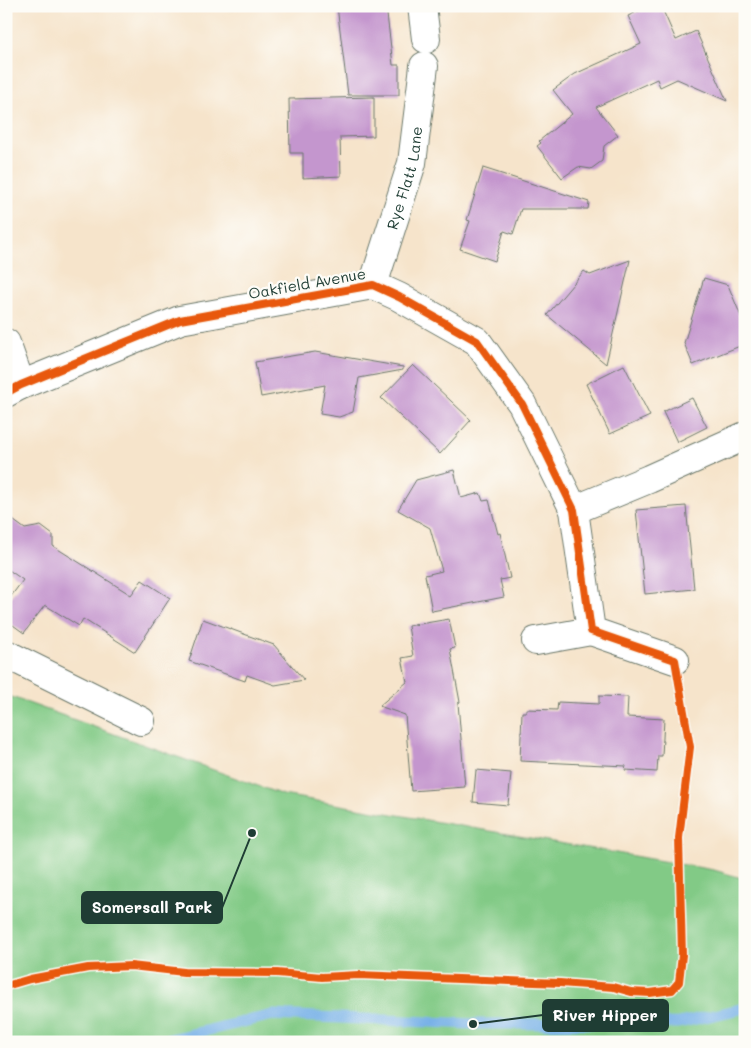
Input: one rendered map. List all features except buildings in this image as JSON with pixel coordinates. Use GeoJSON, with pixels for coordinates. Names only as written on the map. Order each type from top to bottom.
{"type":"FeatureCollection","features":[{"type":"Feature","properties":{"kind":"street"},"geometry":{"type":"LineString","coordinates":[[422,6],[426,39]]}},
{"type":"Feature","properties":{"kind":"street","name":"Rye Flatt Lane"},"geometry":{"type":"LineString","coordinates":[[372,285],[412,163],[424,66]]}},
{"type":"Feature","properties":{"kind":"street","name":"Oakfield Avenue"},"geometry":{"type":"LineString","coordinates":[[14,389],[180,320],[372,285],[399,297],[477,341],[522,404],[574,510],[591,631]]}},
{"type":"Feature","properties":{"kind":"street"},"geometry":{"type":"LineString","coordinates":[[6,343],[14,389]]}},
{"type":"Feature","properties":{"kind":"street"},"geometry":{"type":"LineString","coordinates":[[574,510],[745,436]]}},
{"type":"Feature","properties":{"kind":"street"},"geometry":{"type":"LineString","coordinates":[[536,641],[591,631],[675,660]]}},
{"type":"Feature","properties":{"kind":"street"},"geometry":{"type":"LineString","coordinates":[[6,654],[141,721]]}},
{"type":"Feature","properties":{"kind":"green space"},"geometry":{"type":"Polygon","coordinates":[[[6,695],[283,795],[714,870],[745,879],[745,1042],[6,1042],[6,695]]]}},
{"type":"Feature","properties":{"kind":"waterway"},"geometry":{"type":"LineString","coordinates":[[158,1042],[273,1015],[473,1024],[679,1023],[745,1008]]}},
{"type":"Feature","properties":{"kind":"cycle path"},"geometry":{"type":"LineString","coordinates":[[6,393],[21,385],[180,320],[373,285],[399,297],[477,341],[522,404],[574,510],[591,631],[675,660],[690,747],[679,838],[682,955],[679,982],[672,990],[650,993],[631,992],[613,987],[560,983],[358,975],[322,977],[277,973],[184,972],[131,966],[88,968],[30,979],[6,986]]}},
{"type":"Feature","properties":{"kind":"place","name":"Somersall Park"},"geometry":{"type":"Point","coordinates":[252,833]}},
{"type":"Feature","properties":{"kind":"place","name":"River Hipper"},"geometry":{"type":"Point","coordinates":[473,1024]}}]}
